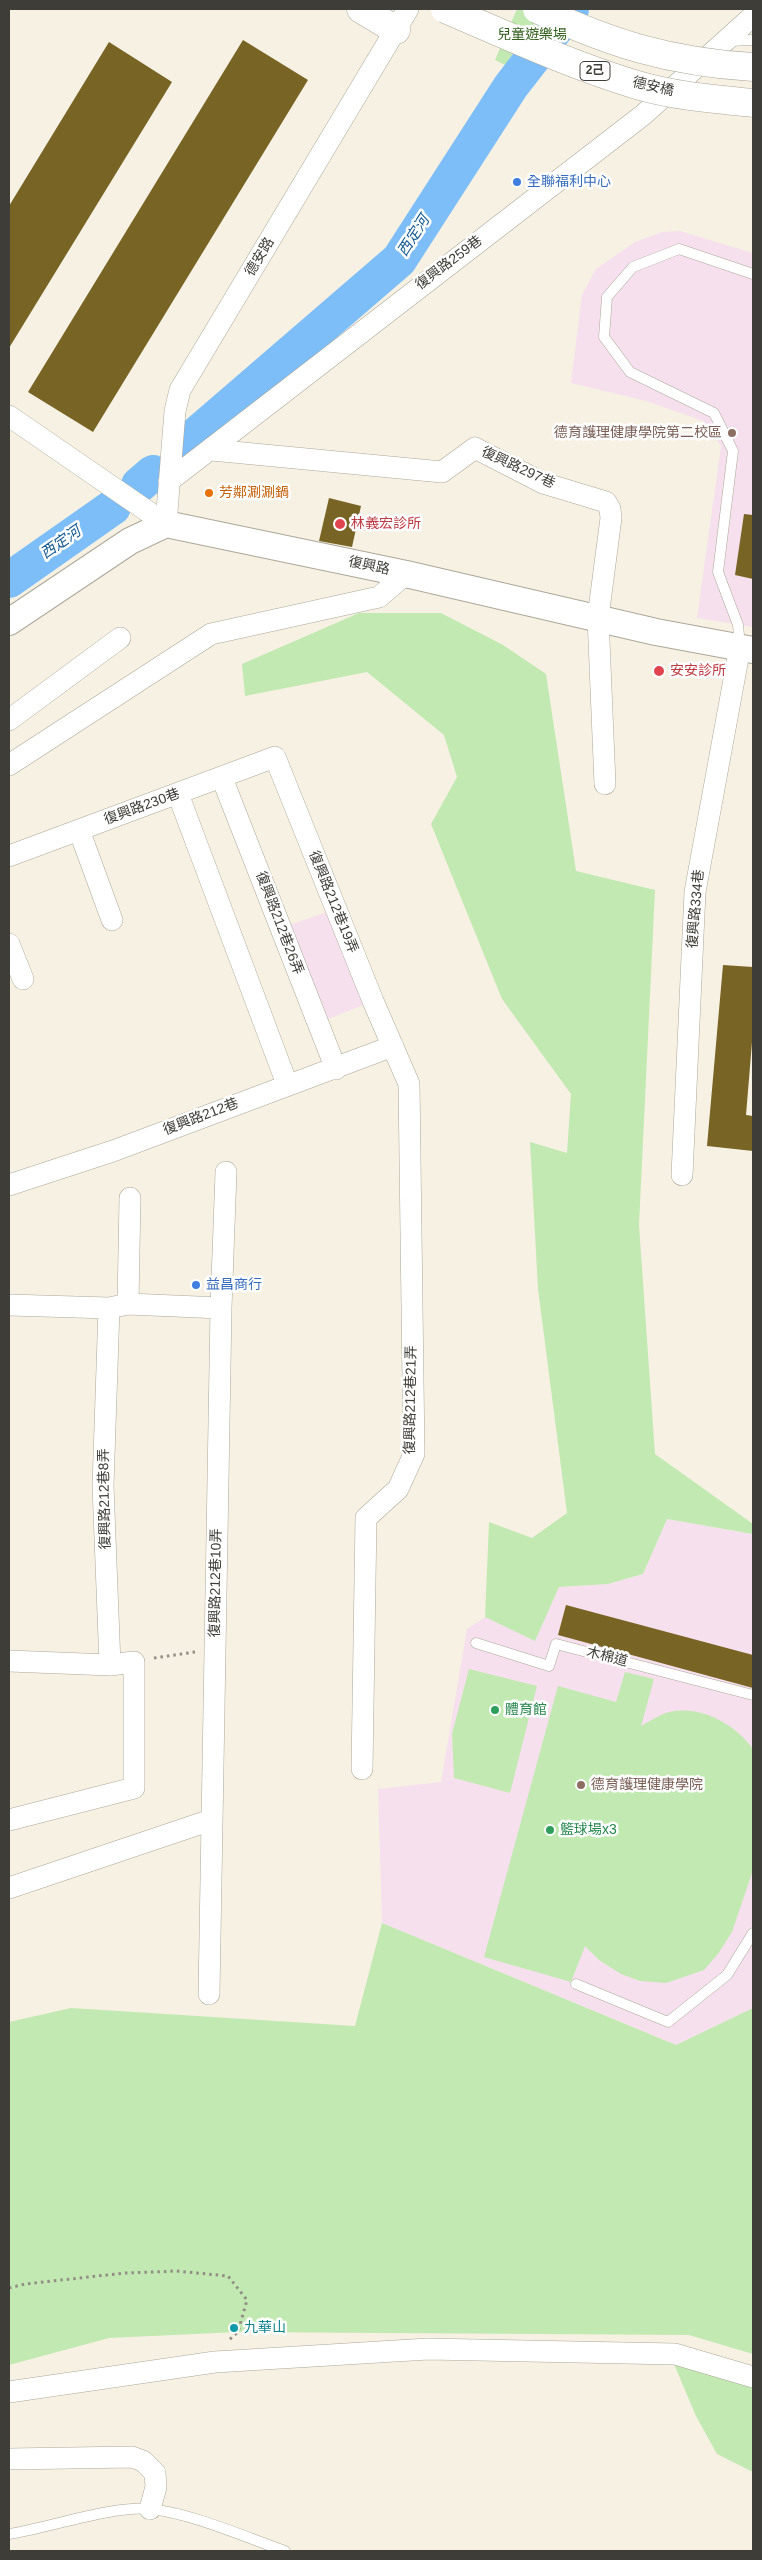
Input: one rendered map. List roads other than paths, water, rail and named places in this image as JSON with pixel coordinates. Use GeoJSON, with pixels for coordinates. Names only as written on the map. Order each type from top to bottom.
{"type":"FeatureCollection","features":[{"type":"Feature","properties":{"kind":"main road"},"geometry":{"type":"LineString","coordinates":[[361,9],[402,19]]}},
{"type":"Feature","properties":{"kind":"main road","name":"德安橋"},"geometry":{"type":"LineString","coordinates":[[445,9],[583,68],[639,86],[701,98],[753,103]]}},
{"type":"Feature","properties":{"kind":"main road","name":"2己"},"geometry":{"type":"LineString","coordinates":[[537,9],[588,33],[650,53],[714,64],[753,67]]}},
{"type":"Feature","properties":{"kind":"street","name":"復興路259巷"},"geometry":{"type":"LineString","coordinates":[[169,481],[212,450],[375,320],[643,115],[753,16]]}},
{"type":"Feature","properties":{"kind":"street","name":"德安路"},"geometry":{"type":"LineString","coordinates":[[166,524],[175,411],[180,390],[402,19]]}},
{"type":"Feature","properties":{"kind":"street"},"geometry":{"type":"LineString","coordinates":[[9,416],[166,524]]}},
{"type":"Feature","properties":{"kind":"street","name":"復興路297巷"},"geometry":{"type":"LineString","coordinates":[[212,450],[442,472],[476,448],[543,483],[606,502],[610,509],[611,518],[598,617],[605,784]]}},
{"type":"Feature","properties":{"kind":"street","name":"復興路"},"geometry":{"type":"LineString","coordinates":[[166,524],[406,574],[598,617],[656,632],[746,649]]}},
{"type":"Feature","properties":{"kind":"street"},"geometry":{"type":"LineString","coordinates":[[9,622],[130,541],[166,524]]}},
{"type":"Feature","properties":{"kind":"street"},"geometry":{"type":"LineString","coordinates":[[9,765],[211,634],[379,597],[406,574]]}},
{"type":"Feature","properties":{"kind":"street"},"geometry":{"type":"LineString","coordinates":[[9,720],[120,638]]}},
{"type":"Feature","properties":{"kind":"street","name":"復興路334巷"},"geometry":{"type":"LineString","coordinates":[[682,1175],[695,892],[746,649]]}},
{"type":"Feature","properties":{"kind":"street","name":"復興路230巷"},"geometry":{"type":"LineString","coordinates":[[9,856],[275,757]]}},
{"type":"Feature","properties":{"kind":"street","name":"復興路212巷19弄"},"geometry":{"type":"LineString","coordinates":[[275,757],[393,1046]]}},
{"type":"Feature","properties":{"kind":"street","name":"復興路212巷26弄"},"geometry":{"type":"LineString","coordinates":[[222,778],[336,1068]]}},
{"type":"Feature","properties":{"kind":"street"},"geometry":{"type":"LineString","coordinates":[[178,794],[286,1084]]}},
{"type":"Feature","properties":{"kind":"street"},"geometry":{"type":"LineString","coordinates":[[79,830],[112,920]]}},
{"type":"Feature","properties":{"kind":"street"},"geometry":{"type":"LineString","coordinates":[[9,944],[23,979]]}},
{"type":"Feature","properties":{"kind":"street","name":"復興路212巷"},"geometry":{"type":"LineString","coordinates":[[9,1185],[113,1151],[286,1084],[336,1068],[393,1046]]}},
{"type":"Feature","properties":{"kind":"street","name":"復興路212巷21弄"},"geometry":{"type":"LineString","coordinates":[[362,1769],[366,1518],[398,1489],[414,1454],[409,1084],[393,1046]]}},
{"type":"Feature","properties":{"kind":"street","name":"復興路212巷10弄"},"geometry":{"type":"LineString","coordinates":[[209,1994],[221,1308],[226,1172]]}},
{"type":"Feature","properties":{"kind":"street","name":"復興路212巷8弄"},"geometry":{"type":"LineString","coordinates":[[110,1665],[103,1486],[118,1306],[130,1198]]}},
{"type":"Feature","properties":{"kind":"street"},"geometry":{"type":"LineString","coordinates":[[9,1305],[221,1308]]}},
{"type":"Feature","properties":{"kind":"street"},"geometry":{"type":"LineString","coordinates":[[9,1661],[110,1665],[134,1662],[134,1788],[9,1820]]}},
{"type":"Feature","properties":{"kind":"street"},"geometry":{"type":"LineString","coordinates":[[9,1888],[211,1820]]}},
{"type":"Feature","properties":{"kind":"street"},"geometry":{"type":"LineString","coordinates":[[9,2392],[215,2362],[428,2349],[676,2354],[753,2377]]}},
{"type":"Feature","properties":{"kind":"street"},"geometry":{"type":"LineString","coordinates":[[9,2460],[132,2457],[143,2461],[155,2474],[156,2487],[150,2509]]}},
{"type":"Feature","properties":{"kind":"lane"},"geometry":{"type":"LineString","coordinates":[[726,40],[753,40]]}},
{"type":"Feature","properties":{"kind":"lane"},"geometry":{"type":"LineString","coordinates":[[746,649],[718,572],[733,451],[714,413],[630,372],[604,337],[607,297],[633,266],[679,249],[753,274]]}},
{"type":"Feature","properties":{"kind":"lane","name":"木棉道"},"geometry":{"type":"LineString","coordinates":[[476,1643],[549,1666],[556,1644],[753,1695]]}},
{"type":"Feature","properties":{"kind":"lane"},"geometry":{"type":"LineString","coordinates":[[576,1984],[668,2022],[728,1975],[753,1933]]}},
{"type":"Feature","properties":{"kind":"lane"},"geometry":{"type":"LineString","coordinates":[[9,2534],[119,2511],[150,2509],[182,2517],[285,2551]]}},
{"type":"Feature","properties":{"kind":"waterway","name":"西定河"},"geometry":{"type":"LineString","coordinates":[[188,442],[399,260],[511,86],[571,9]]}},
{"type":"Feature","properties":{"kind":"waterway","name":"西定河"},"geometry":{"type":"LineString","coordinates":[[139,485],[153,473]]}},
{"type":"Feature","properties":{"kind":"waterway","name":"西定河"},"geometry":{"type":"LineString","coordinates":[[9,580],[113,507]]}},
{"type":"Feature","properties":{"kind":"place","name":"全聯福利中心"},"geometry":{"type":"Point","coordinates":[517,182]}},
{"type":"Feature","properties":{"kind":"place","name":"德育護理健康學院第二校區"},"geometry":{"type":"Point","coordinates":[732,433]}},
{"type":"Feature","properties":{"kind":"place","name":"芳鄰涮涮鍋"},"geometry":{"type":"Point","coordinates":[209,493]}},
{"type":"Feature","properties":{"kind":"place","name":"林義宏診所"},"geometry":{"type":"Point","coordinates":[340,524]}},
{"type":"Feature","properties":{"kind":"place","name":"安安診所"},"geometry":{"type":"Point","coordinates":[659,671]}},
{"type":"Feature","properties":{"kind":"place","name":"益昌商行"},"geometry":{"type":"Point","coordinates":[196,1285]}},
{"type":"Feature","properties":{"kind":"place","name":"體育館"},"geometry":{"type":"Point","coordinates":[495,1710]}},
{"type":"Feature","properties":{"kind":"place","name":"德育護理健康學院"},"geometry":{"type":"Point","coordinates":[581,1785]}},
{"type":"Feature","properties":{"kind":"place","name":"籃球場x3"},"geometry":{"type":"Point","coordinates":[550,1830]}},
{"type":"Feature","properties":{"kind":"place","name":"九華山"},"geometry":{"type":"Point","coordinates":[234,2328]}},
{"type":"Feature","properties":{"kind":"park label","name":"兒童遊樂場"},"geometry":{"type":"Point","coordinates":[532,35]}}]}
